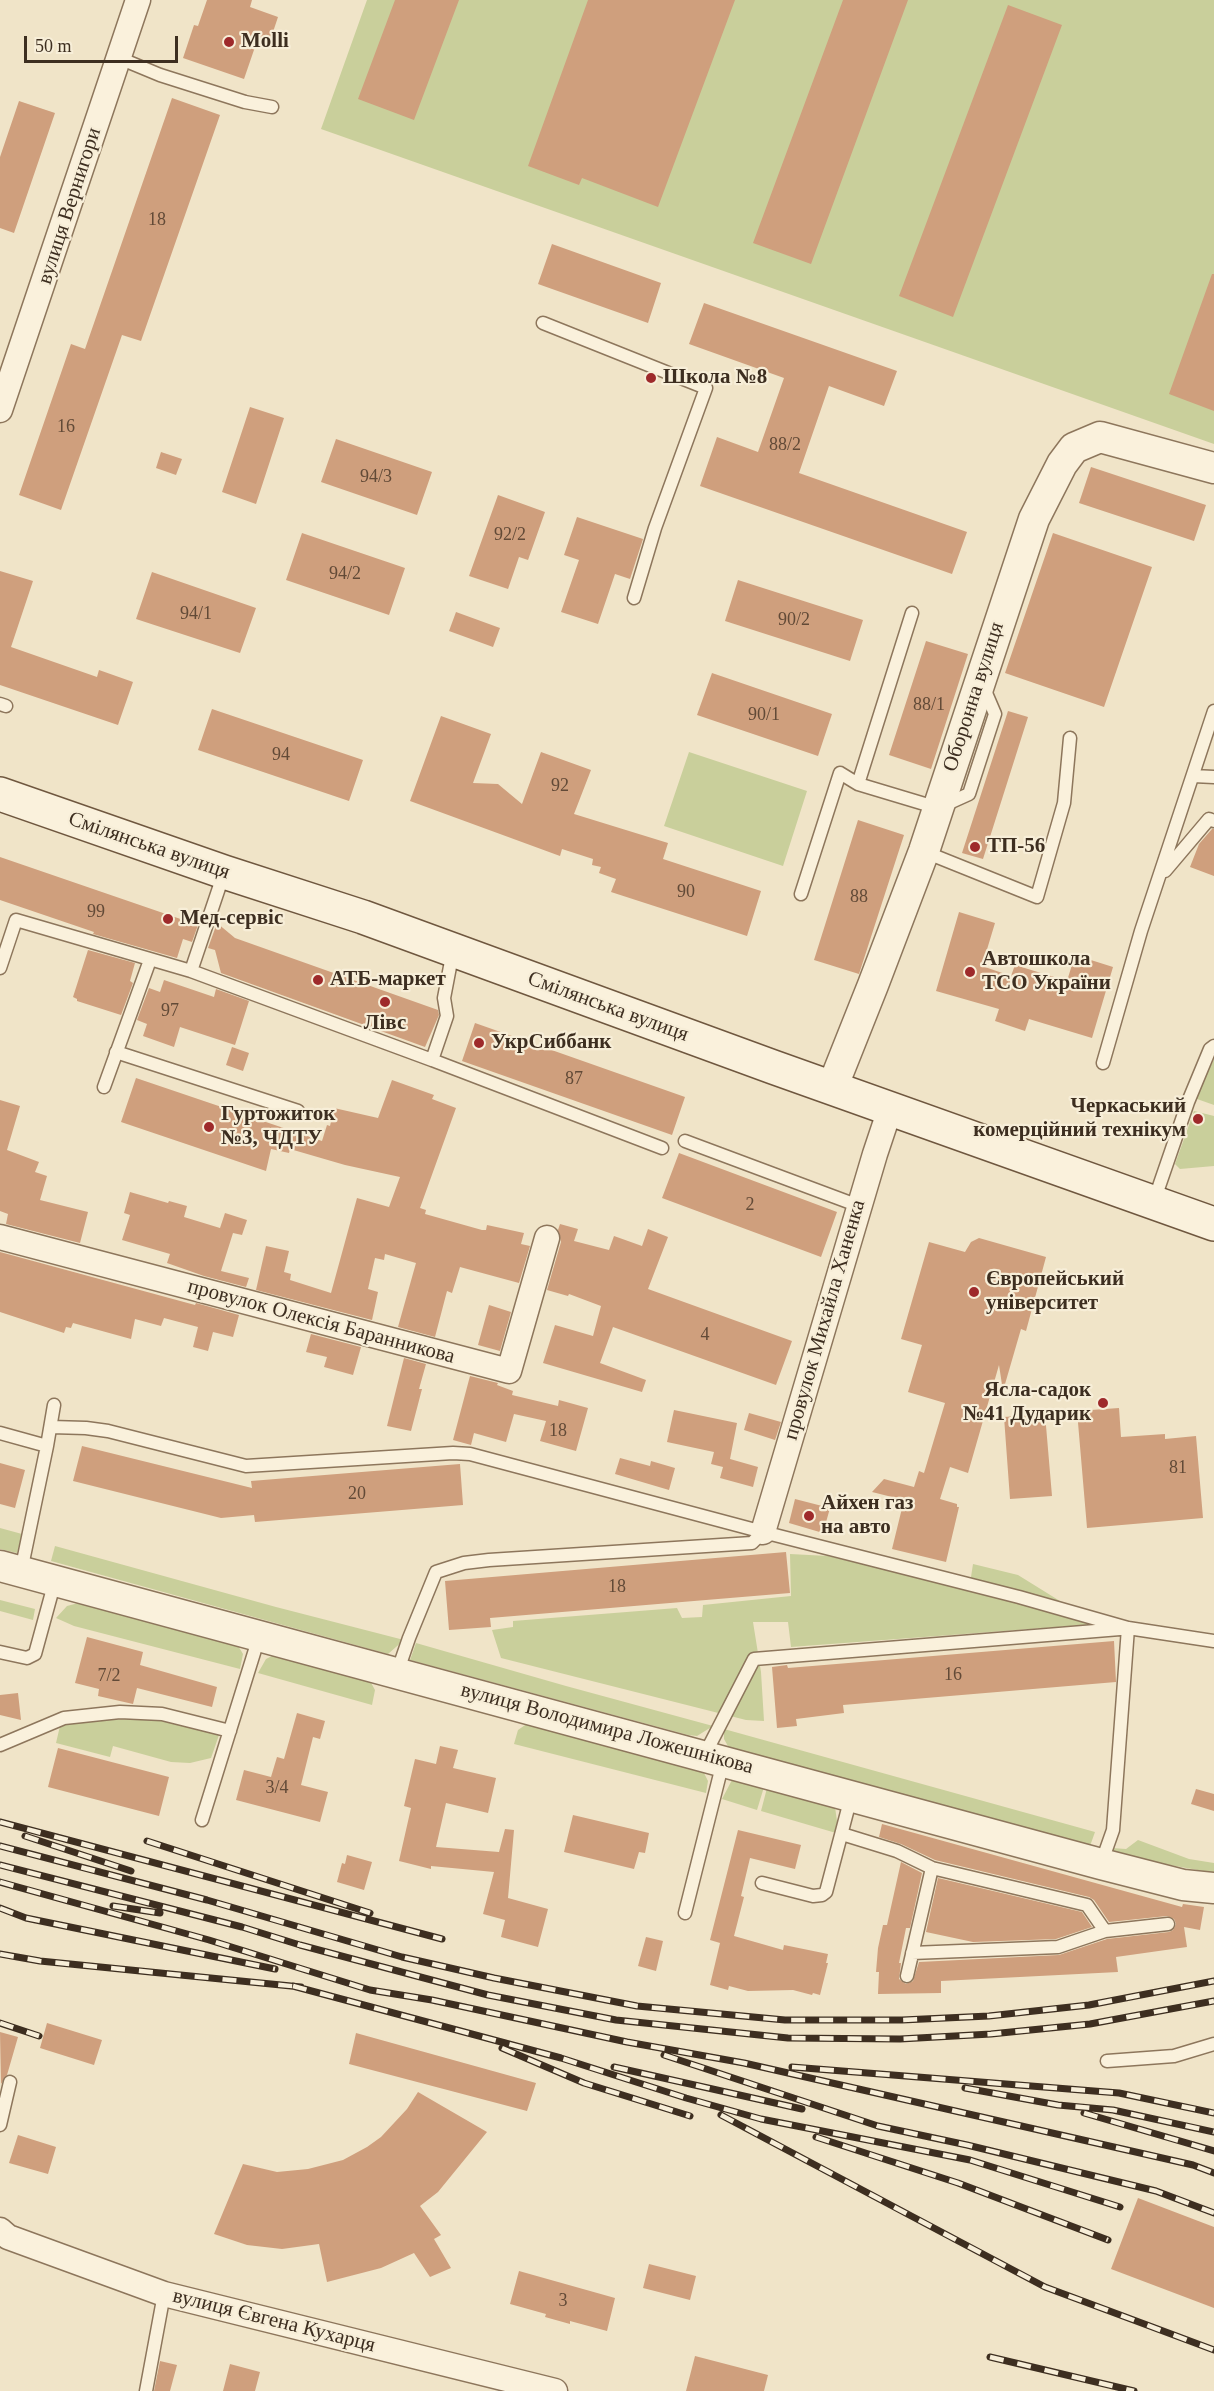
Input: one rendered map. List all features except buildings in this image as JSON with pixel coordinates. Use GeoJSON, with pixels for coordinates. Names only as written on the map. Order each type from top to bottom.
{"type":"FeatureCollection","features":[{"type":"Feature","properties":{"kind":"main road","name":"Смілянська вулиця"},"geometry":{"type":"LineString","coordinates":[[0,794],[454,950],[1214,1224]]}},
{"type":"Feature","properties":{"kind":"street","name":"вулиця Вернигори"},"geometry":{"type":"LineString","coordinates":[[0,410],[138,0]]}},
{"type":"Feature","properties":{"kind":"street","name":"Оборонна вулиця"},"geometry":{"type":"LineString","coordinates":[[832,1088],[924,851],[1034,519],[1062,464],[1074,448],[1100,437],[1214,468]]}},
{"type":"Feature","properties":{"kind":"street","name":"провулок Михайла Ханенка"},"geometry":{"type":"LineString","coordinates":[[763,1532],[890,1109]]}},
{"type":"Feature","properties":{"kind":"street","name":"провулок Олексія Баранникова"},"geometry":{"type":"LineString","coordinates":[[0,1237],[509,1371],[546,1238]]}},
{"type":"Feature","properties":{"kind":"street","name":"вулиця Володимира Ложешнікова"},"geometry":{"type":"LineString","coordinates":[[11,1569],[1101,1864],[1183,1885],[1214,1888]]}},
{"type":"Feature","properties":{"kind":"street","name":"вулиця Євгена Кухарця"},"geometry":{"type":"LineString","coordinates":[[3,2236],[164,2294],[555,2391]]}},
{"type":"Feature","properties":{"kind":"lane"},"geometry":{"type":"LineString","coordinates":[[119,58],[160,75],[245,102],[272,107]]}},
{"type":"Feature","properties":{"kind":"lane"},"geometry":{"type":"LineString","coordinates":[[543,323],[706,388],[655,528],[634,598]]}},
{"type":"Feature","properties":{"kind":"lane"},"geometry":{"type":"LineString","coordinates":[[858,784],[912,613]]}},
{"type":"Feature","properties":{"kind":"lane"},"geometry":{"type":"LineString","coordinates":[[1103,1063],[1142,931],[1214,711]]}},
{"type":"Feature","properties":{"kind":"lane"},"geometry":{"type":"LineString","coordinates":[[924,851],[1037,897],[1064,803],[1070,738]]}},
{"type":"Feature","properties":{"kind":"lane"},"geometry":{"type":"LineString","coordinates":[[801,894],[840,773],[858,784],[938,808]]}},
{"type":"Feature","properties":{"kind":"lane"},"geometry":{"type":"LineString","coordinates":[[1193,776],[1214,777]]}},
{"type":"Feature","properties":{"kind":"lane"},"geometry":{"type":"LineString","coordinates":[[1161,876],[1209,819],[1214,820]]}},
{"type":"Feature","properties":{"kind":"lane"},"geometry":{"type":"LineString","coordinates":[[191,971],[224,872]]}},
{"type":"Feature","properties":{"kind":"lane"},"geometry":{"type":"LineString","coordinates":[[0,968],[16,920],[191,971],[662,1148]]}},
{"type":"Feature","properties":{"kind":"lane"},"geometry":{"type":"LineString","coordinates":[[432,1060],[447,1016],[444,998],[454,950]]}},
{"type":"Feature","properties":{"kind":"lane"},"geometry":{"type":"LineString","coordinates":[[104,1087],[150,960]]}},
{"type":"Feature","properties":{"kind":"lane"},"geometry":{"type":"LineString","coordinates":[[1153,1202],[1188,1102],[1210,1049],[1214,1046]]}},
{"type":"Feature","properties":{"kind":"lane"},"geometry":{"type":"LineString","coordinates":[[116,1052],[298,1111]]}},
{"type":"Feature","properties":{"kind":"lane"},"geometry":{"type":"LineString","coordinates":[[685,1141],[859,1206]]}},
{"type":"Feature","properties":{"kind":"lane"},"geometry":{"type":"LineString","coordinates":[[11,1569],[47,1446],[54,1405]]}},
{"type":"Feature","properties":{"kind":"lane"},"geometry":{"type":"LineString","coordinates":[[51,1427],[108,1431],[246,1466],[453,1453],[470,1454],[1019,1597],[1128,1628],[1214,1641]]}},
{"type":"Feature","properties":{"kind":"lane"},"geometry":{"type":"LineString","coordinates":[[0,1433],[47,1446]]}},
{"type":"Feature","properties":{"kind":"lane"},"geometry":{"type":"LineString","coordinates":[[397,1673],[436,1572],[464,1563],[481,1561],[752,1543],[763,1532]]}},
{"type":"Feature","properties":{"kind":"lane"},"geometry":{"type":"LineString","coordinates":[[0,1652],[27,1658],[35,1654],[55,1581]]}},
{"type":"Feature","properties":{"kind":"lane"},"geometry":{"type":"LineString","coordinates":[[685,1913],[714,1758],[754,1659],[1128,1628]]}},
{"type":"Feature","properties":{"kind":"lane"},"geometry":{"type":"LineString","coordinates":[[1101,1864],[1113,1830],[1128,1628]]}},
{"type":"Feature","properties":{"kind":"lane"},"geometry":{"type":"LineString","coordinates":[[202,1820],[260,1636]]}},
{"type":"Feature","properties":{"kind":"lane"},"geometry":{"type":"LineString","coordinates":[[0,1745],[64,1718],[120,1712],[162,1714],[230,1731]]}},
{"type":"Feature","properties":{"kind":"lane"},"geometry":{"type":"LineString","coordinates":[[762,1883],[813,1896],[822,1895],[828,1887],[851,1796]]}},
{"type":"Feature","properties":{"kind":"lane"},"geometry":{"type":"LineString","coordinates":[[842,1834],[897,1851],[932,1868],[1087,1905],[1105,1931]]}},
{"type":"Feature","properties":{"kind":"lane"},"geometry":{"type":"LineString","coordinates":[[907,1976],[932,1868]]}},
{"type":"Feature","properties":{"kind":"lane"},"geometry":{"type":"LineString","coordinates":[[912,1953],[1058,1947],[1105,1931],[1168,1924]]}},
{"type":"Feature","properties":{"kind":"lane"},"geometry":{"type":"LineString","coordinates":[[1107,2061],[1174,2056],[1214,2044]]}},
{"type":"Feature","properties":{"kind":"lane"},"geometry":{"type":"LineString","coordinates":[[0,2125],[10,2082]]}},
{"type":"Feature","properties":{"kind":"lane"},"geometry":{"type":"LineString","coordinates":[[146,2391],[164,2294]]}},
{"type":"Feature","properties":{"kind":"green space"},"geometry":{"type":"Polygon","coordinates":[[[367,0],[1214,0],[1214,444],[321,129],[367,0]]]}},
{"type":"Feature","properties":{"kind":"green space"},"geometry":{"type":"Polygon","coordinates":[[[689,752],[807,791],[783,866],[664,826],[689,752]]]}},
{"type":"Feature","properties":{"kind":"green space"},"geometry":{"type":"Polygon","coordinates":[[[1214,1059],[1214,1105],[1197,1099],[1197,1094],[1214,1059]]]}},
{"type":"Feature","properties":{"kind":"green space"},"geometry":{"type":"Polygon","coordinates":[[[1194,1111],[1214,1116],[1214,1166],[1180,1169],[1175,1164],[1194,1111]]]}},
{"type":"Feature","properties":{"kind":"green space"},"geometry":{"type":"Polygon","coordinates":[[[0,1528],[22,1534],[17,1553],[0,1549],[0,1528]]]}},
{"type":"Feature","properties":{"kind":"green space"},"geometry":{"type":"Polygon","coordinates":[[[55,1546],[404,1640],[388,1654],[51,1561],[55,1546]]]}},
{"type":"Feature","properties":{"kind":"green space"},"geometry":{"type":"Polygon","coordinates":[[[790,1554],[828,1556],[969,1590],[973,1564],[1018,1575],[1097,1624],[791,1647],[788,1622],[753,1622],[761,1672],[764,1721],[746,1720],[501,1658],[492,1630],[513,1627],[513,1621],[677,1608],[682,1618],[702,1617],[703,1605],[791,1596],[790,1554]]]}},
{"type":"Feature","properties":{"kind":"green space"},"geometry":{"type":"Polygon","coordinates":[[[0,1600],[35,1609],[33,1620],[0,1611],[0,1600]]]}},
{"type":"Feature","properties":{"kind":"green space"},"geometry":{"type":"Polygon","coordinates":[[[82,1602],[237,1644],[243,1654],[240,1669],[74,1626],[56,1618],[67,1606],[82,1602]]]}},
{"type":"Feature","properties":{"kind":"green space"},"geometry":{"type":"Polygon","coordinates":[[[416,1643],[713,1726],[697,1736],[688,1735],[410,1660],[416,1643]]]}},
{"type":"Feature","properties":{"kind":"green space"},"geometry":{"type":"Polygon","coordinates":[[[276,1654],[370,1681],[375,1690],[372,1705],[258,1673],[266,1659],[276,1654]]]}},
{"type":"Feature","properties":{"kind":"green space"},"geometry":{"type":"Polygon","coordinates":[[[149,1718],[219,1735],[211,1758],[190,1763],[171,1762],[113,1746],[110,1757],[56,1743],[60,1726],[65,1722],[149,1718]]]}},
{"type":"Feature","properties":{"kind":"green space"},"geometry":{"type":"Polygon","coordinates":[[[528,1723],[703,1771],[708,1781],[706,1793],[514,1744],[518,1730],[528,1723]]]}},
{"type":"Feature","properties":{"kind":"green space"},"geometry":{"type":"Polygon","coordinates":[[[724,1729],[1095,1832],[1090,1846],[729,1748],[724,1739],[724,1729]]]}},
{"type":"Feature","properties":{"kind":"green space"},"geometry":{"type":"Polygon","coordinates":[[[733,1778],[764,1787],[757,1810],[722,1799],[733,1778]]]}},
{"type":"Feature","properties":{"kind":"green space"},"geometry":{"type":"Polygon","coordinates":[[[767,1788],[835,1807],[836,1833],[761,1811],[767,1788]]]}},
{"type":"Feature","properties":{"kind":"green space"},"geometry":{"type":"Polygon","coordinates":[[[1138,1840],[1189,1859],[1214,1863],[1214,1873],[1113,1852],[1112,1848],[1126,1849],[1138,1840]]]}},
{"type":"Feature","properties":{"kind":"railway"},"geometry":{"type":"LineString","coordinates":[[0,1822],[442,1939]]}},
{"type":"Feature","properties":{"kind":"railway"},"geometry":{"type":"LineString","coordinates":[[25,1836],[131,1871]]}},
{"type":"Feature","properties":{"kind":"railway"},"geometry":{"type":"LineString","coordinates":[[147,1841],[370,1913]]}},
{"type":"Feature","properties":{"kind":"railway"},"geometry":{"type":"LineString","coordinates":[[0,1846],[207,1900],[402,1957],[637,2006],[785,2020],[902,2020],[989,2016],[1089,2005],[1214,1981]]}},
{"type":"Feature","properties":{"kind":"railway"},"geometry":{"type":"LineString","coordinates":[[0,1865],[242,1927],[300,1945],[488,1995],[616,2020],[788,2038],[900,2039],[991,2034],[1090,2024],[1214,2001]]}},
{"type":"Feature","properties":{"kind":"railway"},"geometry":{"type":"LineString","coordinates":[[0,1882],[209,1940],[370,1990],[432,2000],[627,2042],[744,2063],[1193,2165],[1214,2173]]}},
{"type":"Feature","properties":{"kind":"railway"},"geometry":{"type":"LineString","coordinates":[[113,1906],[160,1913]]}},
{"type":"Feature","properties":{"kind":"railway"},"geometry":{"type":"LineString","coordinates":[[0,1908],[26,1918],[275,1969]]}},
{"type":"Feature","properties":{"kind":"railway"},"geometry":{"type":"LineString","coordinates":[[0,1954],[40,1961],[301,1987]]}},
{"type":"Feature","properties":{"kind":"railway"},"geometry":{"type":"LineString","coordinates":[[293,1986],[561,2058],[761,2119],[970,2160],[1120,2207]]}},
{"type":"Feature","properties":{"kind":"railway"},"geometry":{"type":"LineString","coordinates":[[0,2023],[39,2036]]}},
{"type":"Feature","properties":{"kind":"railway"},"geometry":{"type":"LineString","coordinates":[[502,2048],[584,2083],[690,2116]]}},
{"type":"Feature","properties":{"kind":"railway"},"geometry":{"type":"LineString","coordinates":[[664,2055],[878,2126],[1156,2191],[1214,2213]]}},
{"type":"Feature","properties":{"kind":"railway"},"geometry":{"type":"LineString","coordinates":[[614,2067],[802,2109]]}},
{"type":"Feature","properties":{"kind":"railway"},"geometry":{"type":"LineString","coordinates":[[792,2067],[1119,2093],[1214,2113]]}},
{"type":"Feature","properties":{"kind":"railway"},"geometry":{"type":"LineString","coordinates":[[965,2088],[1058,2105],[1113,2110],[1214,2132]]}},
{"type":"Feature","properties":{"kind":"railway"},"geometry":{"type":"LineString","coordinates":[[1084,2113],[1214,2151]]}},
{"type":"Feature","properties":{"kind":"railway"},"geometry":{"type":"LineString","coordinates":[[721,2115],[1045,2287],[1214,2350]]}},
{"type":"Feature","properties":{"kind":"railway"},"geometry":{"type":"LineString","coordinates":[[816,2137],[958,2183],[1108,2240]]}},
{"type":"Feature","properties":{"kind":"railway"},"geometry":{"type":"LineString","coordinates":[[990,2357],[1134,2391]]}},
{"type":"Feature","properties":{"kind":"place","name":"Molli"},"geometry":{"type":"Point","coordinates":[229,42]}},
{"type":"Feature","properties":{"kind":"place","name":"Школа №8"},"geometry":{"type":"Point","coordinates":[651,378]}},
{"type":"Feature","properties":{"kind":"place","name":"ТП-56"},"geometry":{"type":"Point","coordinates":[975,847]}},
{"type":"Feature","properties":{"kind":"place","name":"Мед-сервіс"},"geometry":{"type":"Point","coordinates":[168,919]}},
{"type":"Feature","properties":{"kind":"place","name":"Автошкола ТСО України"},"geometry":{"type":"Point","coordinates":[970,972]}},
{"type":"Feature","properties":{"kind":"place","name":"АТБ-маркет"},"geometry":{"type":"Point","coordinates":[318,980]}},
{"type":"Feature","properties":{"kind":"place","name":"Лівс"},"geometry":{"type":"Point","coordinates":[385,1002]}},
{"type":"Feature","properties":{"kind":"place","name":"УкрСиббанк"},"geometry":{"type":"Point","coordinates":[479,1043]}},
{"type":"Feature","properties":{"kind":"place","name":"Черкаський комерційний технікум"},"geometry":{"type":"Point","coordinates":[1198,1119]}},
{"type":"Feature","properties":{"kind":"place","name":"Гуртожиток №3, ЧДТУ"},"geometry":{"type":"Point","coordinates":[209,1127]}},
{"type":"Feature","properties":{"kind":"place","name":"Європейський університет"},"geometry":{"type":"Point","coordinates":[974,1292]}},
{"type":"Feature","properties":{"kind":"place","name":"Ясла-садок №41 Дударик"},"geometry":{"type":"Point","coordinates":[1103,1403]}},
{"type":"Feature","properties":{"kind":"place","name":"Айхен газ на авто"},"geometry":{"type":"Point","coordinates":[809,1516]}}]}
